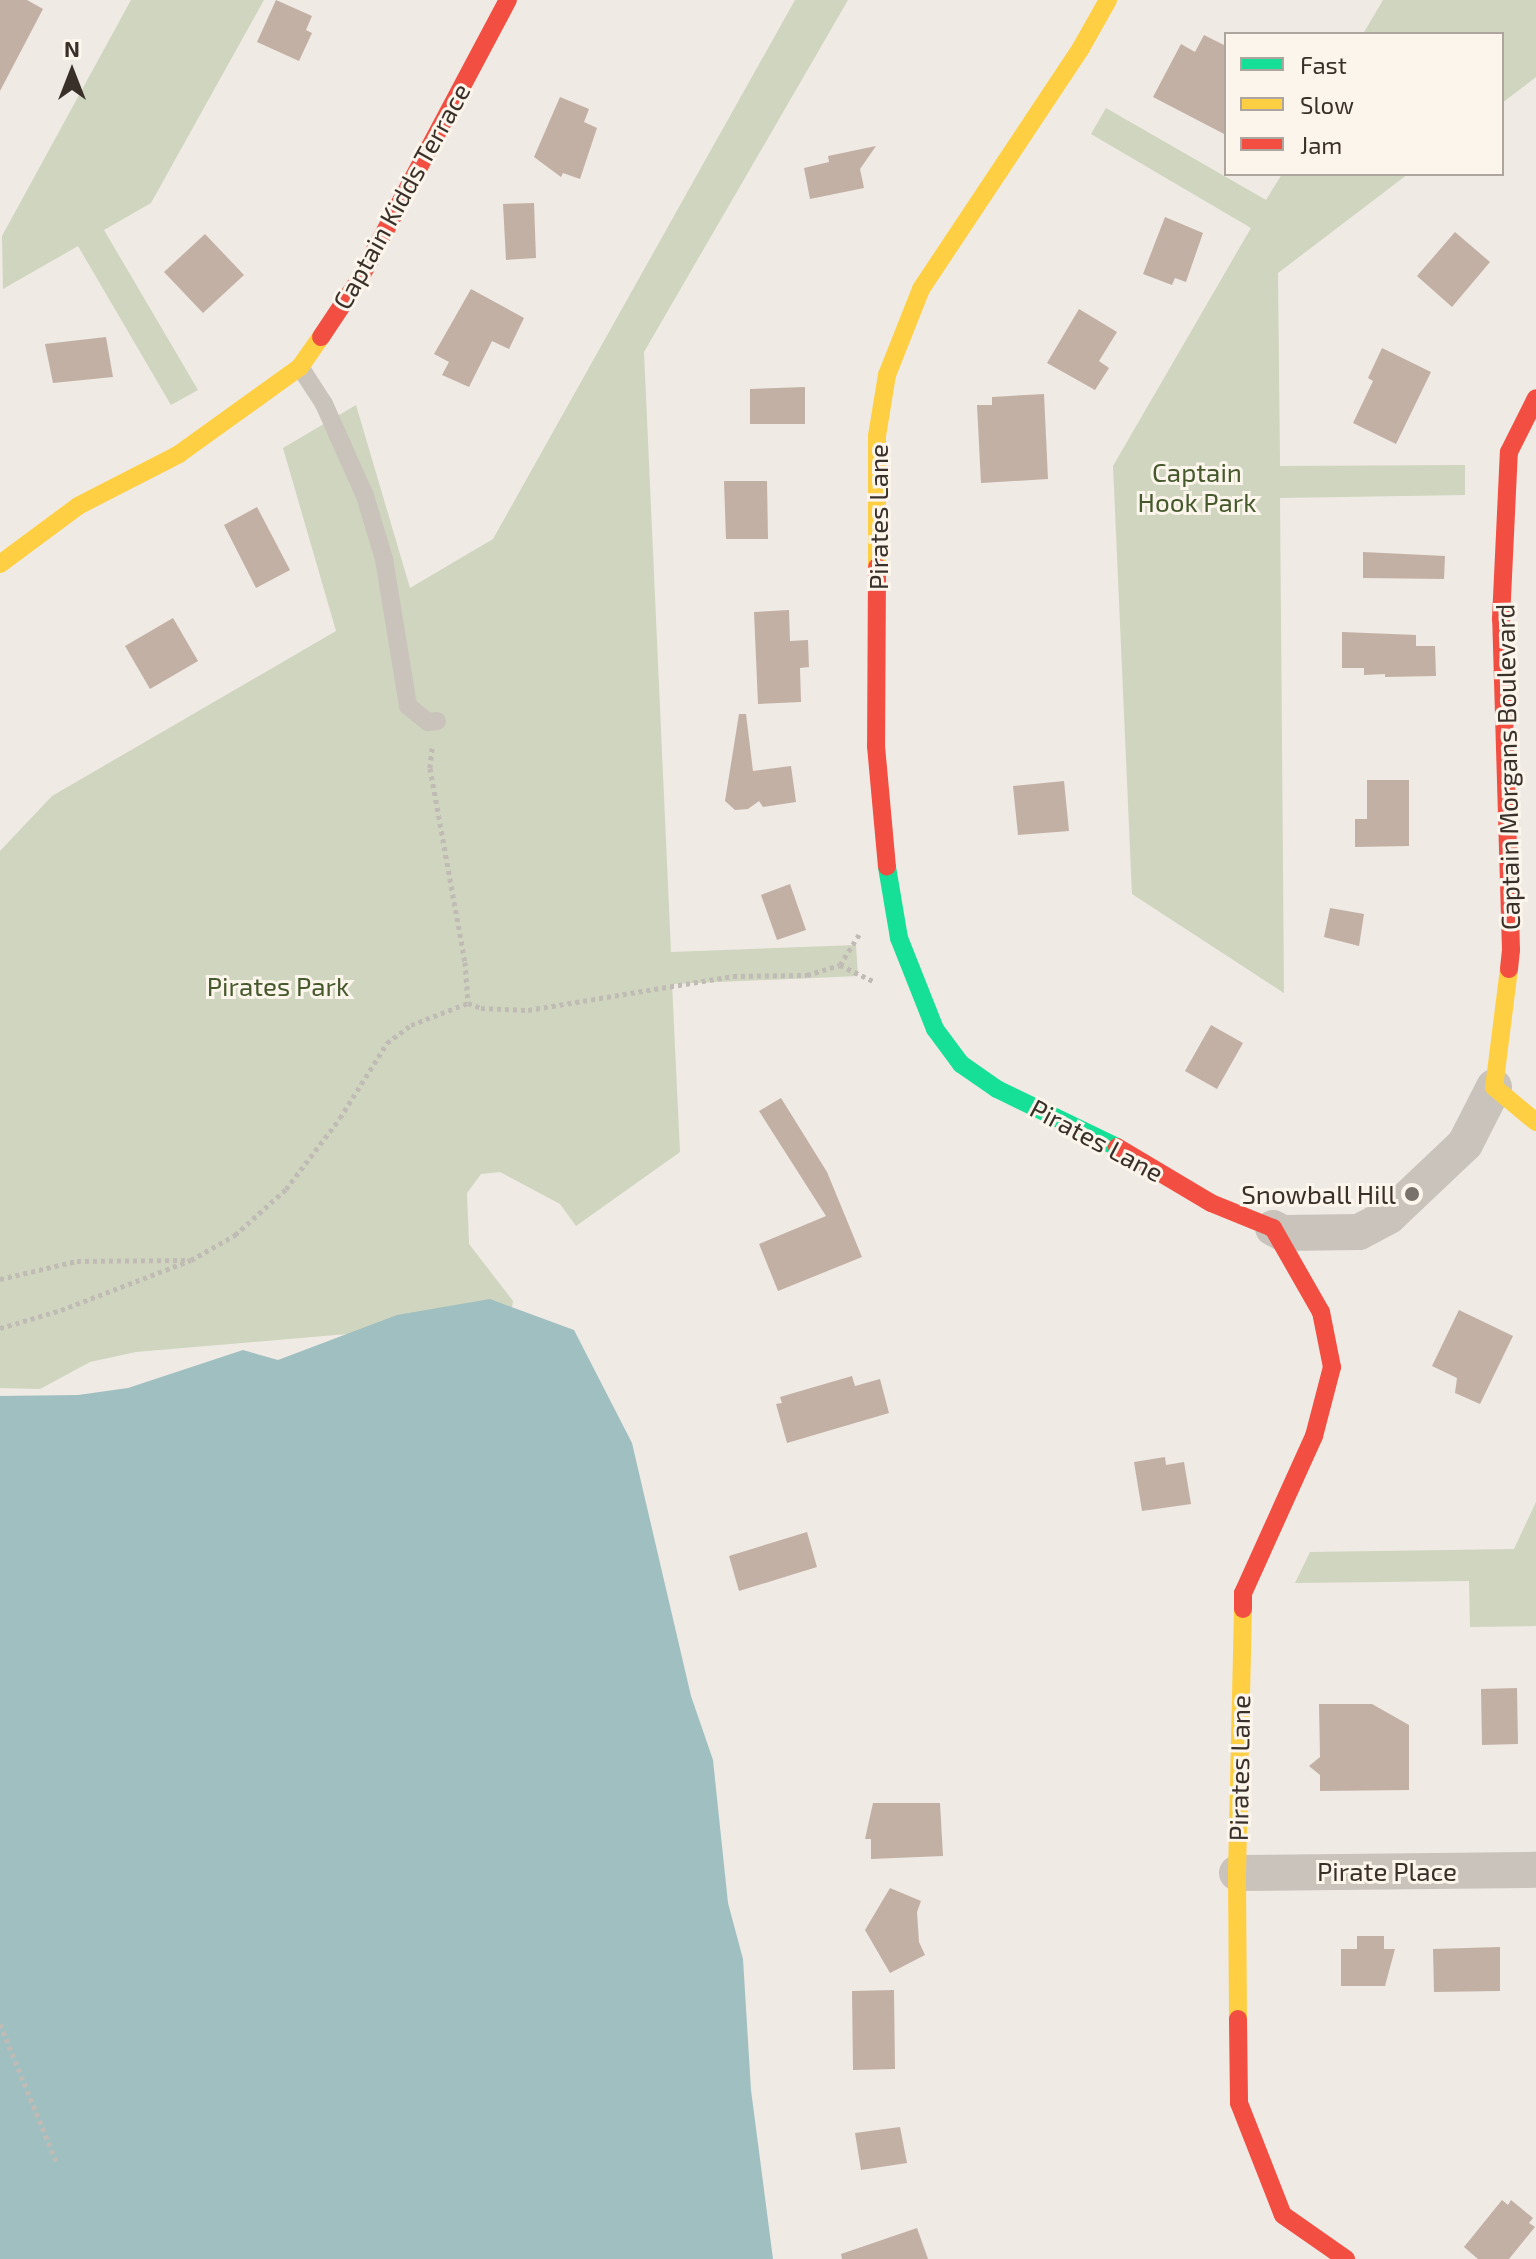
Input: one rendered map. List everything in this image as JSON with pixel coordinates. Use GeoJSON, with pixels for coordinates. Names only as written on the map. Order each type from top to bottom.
{"type":"FeatureCollection","features":[{"type":"Feature","properties":{"kind":"street","name":"Captain Kidds Terrace"},"geometry":{"type":"LineString","coordinates":[[0,564],[78,506],[179,454],[300,367],[359,280],[508,0]]}},
{"type":"Feature","properties":{"kind":"street","name":"Pirates Lane"},"geometry":{"type":"LineString","coordinates":[[1108,0],[1081,48],[921,289],[887,375],[877,436],[876,746],[888,872],[899,938],[935,1029],[961,1064],[997,1089],[1119,1148],[1211,1203],[1273,1228],[1321,1312],[1332,1367],[1314,1436],[1243,1593],[1237,1873],[1239,2103],[1283,2215],[1346,2259]]}},
{"type":"Feature","properties":{"kind":"street","name":"Captain Morgans Boulevard"},"geometry":{"type":"LineString","coordinates":[[1494,1087],[1511,950],[1501,619],[1509,452],[1536,398]]}},
{"type":"Feature","properties":{"kind":"street"},"geometry":{"type":"LineString","coordinates":[[1273,1228],[1283,1233],[1359,1232],[1389,1216],[1465,1144],[1494,1087],[1536,1122]]}},
{"type":"Feature","properties":{"kind":"street","name":"Pirate Place"},"geometry":{"type":"LineString","coordinates":[[1237,1873],[1536,1870]]}},
{"type":"Feature","properties":{"kind":"lane"},"geometry":{"type":"LineString","coordinates":[[300,367],[324,404],[365,496],[384,559],[408,706],[432,721]]}},
{"type":"Feature","properties":{"kind":"path"},"geometry":{"type":"LineString","coordinates":[[432,721],[434,733],[430,768],[465,962],[468,1003]]}},
{"type":"Feature","properties":{"kind":"path"},"geometry":{"type":"LineString","coordinates":[[0,1328],[61,1310],[191,1260],[235,1235],[286,1189],[340,1118],[387,1043],[411,1025],[468,1003],[481,1008],[528,1010],[733,976],[807,975],[840,965],[862,930]]}},
{"type":"Feature","properties":{"kind":"path"},"geometry":{"type":"LineString","coordinates":[[0,1279],[77,1261],[191,1260]]}},
{"type":"Feature","properties":{"kind":"path"},"geometry":{"type":"LineString","coordinates":[[0,2024],[56,2161]]}},
{"type":"Feature","properties":{"kind":"green space"},"geometry":{"type":"Polygon","coordinates":[[[131,0],[264,0],[151,203],[104,230],[198,390],[171,405],[78,246],[3,289],[2,236],[131,0]]]}},
{"type":"Feature","properties":{"kind":"green space","name":"Pirates Park"},"geometry":{"type":"Polygon","coordinates":[[[795,0],[848,0],[644,352],[671,952],[856,945],[858,976],[672,984],[680,1152],[576,1226],[560,1204],[500,1172],[481,1174],[467,1193],[469,1244],[513,1301],[510,1320],[136,1352],[90,1362],[40,1389],[0,1388],[0,851],[52,796],[336,631],[283,448],[356,405],[410,588],[493,539],[795,0]]]}},
{"type":"Feature","properties":{"kind":"green space"},"geometry":{"type":"Polygon","coordinates":[[[1383,0],[1536,0],[1536,77],[1504,101],[1504,32],[1364,32],[1383,0]]]}},
{"type":"Feature","properties":{"kind":"green space","name":"Captain Hook Park"},"geometry":{"type":"Polygon","coordinates":[[[1106,108],[1266,200],[1281,176],[1405,176],[1278,273],[1280,466],[1465,465],[1465,495],[1280,498],[1284,993],[1132,894],[1113,466],[1251,228],[1091,134],[1106,108]]]}},
{"type":"Feature","properties":{"kind":"green space"},"geometry":{"type":"Polygon","coordinates":[[[1536,1502],[1536,1626],[1470,1627],[1469,1581],[1295,1583],[1310,1552],[1514,1549],[1536,1502]]]}},
{"type":"Feature","properties":{"kind":"water"},"geometry":{"type":"Polygon","coordinates":[[[490,1299],[574,1330],[632,1443],[691,1696],[713,1760],[728,1903],[743,1959],[751,2090],[773,2259],[0,2259],[0,1396],[78,1395],[128,1388],[243,1350],[278,1360],[397,1315],[490,1299]]]}},
{"type":"Feature","properties":{"kind":"building"},"geometry":{"type":"Polygon","coordinates":[[[0,0],[27,0],[43,9],[0,91],[0,0]]]}},
{"type":"Feature","properties":{"kind":"building"},"geometry":{"type":"Polygon","coordinates":[[[276,0],[312,16],[306,30],[312,33],[299,61],[257,42],[276,0]]]}},
{"type":"Feature","properties":{"kind":"building"},"geometry":{"type":"Polygon","coordinates":[[[1204,35],[1224,45],[1224,134],[1153,97],[1181,44],[1195,52],[1204,35]]]}},
{"type":"Feature","properties":{"kind":"building"},"geometry":{"type":"Polygon","coordinates":[[[560,97],[589,109],[584,122],[597,128],[580,179],[563,173],[561,177],[534,157],[560,97]]]}},
{"type":"Feature","properties":{"kind":"building"},"geometry":{"type":"Polygon","coordinates":[[[876,146],[860,169],[864,188],[810,199],[804,168],[829,162],[828,156],[876,146]]]}},
{"type":"Feature","properties":{"kind":"building"},"geometry":{"type":"Polygon","coordinates":[[[534,203],[536,258],[506,260],[503,204],[534,203]]]}},
{"type":"Feature","properties":{"kind":"building"},"geometry":{"type":"Polygon","coordinates":[[[1165,217],[1203,233],[1186,282],[1175,278],[1172,285],[1143,274],[1165,217]]]}},
{"type":"Feature","properties":{"kind":"building"},"geometry":{"type":"Polygon","coordinates":[[[1455,232],[1490,262],[1452,307],[1417,276],[1455,232]]]}},
{"type":"Feature","properties":{"kind":"building"},"geometry":{"type":"Polygon","coordinates":[[[205,234],[244,275],[203,313],[164,272],[205,234]]]}},
{"type":"Feature","properties":{"kind":"building"},"geometry":{"type":"Polygon","coordinates":[[[471,289],[524,318],[509,349],[492,341],[469,387],[442,375],[449,362],[434,354],[471,289]]]}},
{"type":"Feature","properties":{"kind":"building"},"geometry":{"type":"Polygon","coordinates":[[[1079,309],[1117,332],[1099,361],[1109,368],[1095,390],[1047,363],[1079,309]]]}},
{"type":"Feature","properties":{"kind":"building"},"geometry":{"type":"Polygon","coordinates":[[[106,337],[113,377],[53,383],[45,344],[106,337]]]}},
{"type":"Feature","properties":{"kind":"building"},"geometry":{"type":"Polygon","coordinates":[[[1382,348],[1431,372],[1396,444],[1353,423],[1373,381],[1368,378],[1382,348]]]}},
{"type":"Feature","properties":{"kind":"building"},"geometry":{"type":"Polygon","coordinates":[[[805,387],[805,424],[750,424],[750,389],[805,387]]]}},
{"type":"Feature","properties":{"kind":"building"},"geometry":{"type":"Polygon","coordinates":[[[1044,394],[1048,479],[981,483],[977,405],[992,405],[992,397],[1044,394]]]}},
{"type":"Feature","properties":{"kind":"building"},"geometry":{"type":"Polygon","coordinates":[[[724,481],[767,481],[768,539],[726,539],[724,481]]]}},
{"type":"Feature","properties":{"kind":"building"},"geometry":{"type":"Polygon","coordinates":[[[257,507],[290,570],[256,588],[224,525],[257,507]]]}},
{"type":"Feature","properties":{"kind":"building"},"geometry":{"type":"Polygon","coordinates":[[[1363,552],[1445,556],[1444,579],[1363,578],[1363,552]]]}},
{"type":"Feature","properties":{"kind":"building"},"geometry":{"type":"Polygon","coordinates":[[[789,610],[790,641],[808,640],[809,667],[800,668],[801,702],[758,704],[754,612],[789,610]]]}},
{"type":"Feature","properties":{"kind":"building"},"geometry":{"type":"Polygon","coordinates":[[[173,618],[198,661],[150,689],[125,646],[173,618]]]}},
{"type":"Feature","properties":{"kind":"building"},"geometry":{"type":"Polygon","coordinates":[[[1342,632],[1416,635],[1416,646],[1435,646],[1436,676],[1385,677],[1385,674],[1364,675],[1364,668],[1342,668],[1342,632]]]}},
{"type":"Feature","properties":{"kind":"building"},"geometry":{"type":"Polygon","coordinates":[[[739,714],[746,714],[753,771],[791,766],[796,802],[763,807],[759,801],[748,809],[735,810],[725,801],[739,714]]]}},
{"type":"Feature","properties":{"kind":"building"},"geometry":{"type":"Polygon","coordinates":[[[1367,780],[1409,780],[1409,846],[1355,847],[1355,819],[1367,819],[1367,780]]]}},
{"type":"Feature","properties":{"kind":"building"},"geometry":{"type":"Polygon","coordinates":[[[1064,781],[1069,831],[1018,835],[1013,786],[1064,781]]]}},
{"type":"Feature","properties":{"kind":"building"},"geometry":{"type":"Polygon","coordinates":[[[790,884],[806,930],[777,940],[761,895],[790,884]]]}},
{"type":"Feature","properties":{"kind":"building"},"geometry":{"type":"Polygon","coordinates":[[[1330,908],[1364,914],[1359,946],[1324,937],[1330,908]]]}},
{"type":"Feature","properties":{"kind":"building"},"geometry":{"type":"Polygon","coordinates":[[[1211,1025],[1243,1043],[1217,1089],[1185,1071],[1211,1025]]]}},
{"type":"Feature","properties":{"kind":"building"},"geometry":{"type":"Polygon","coordinates":[[[781,1098],[827,1172],[862,1257],[778,1291],[759,1244],[826,1216],[759,1111],[781,1098]]]}},
{"type":"Feature","properties":{"kind":"building"},"geometry":{"type":"Polygon","coordinates":[[[1459,1310],[1513,1336],[1480,1404],[1455,1393],[1457,1378],[1432,1366],[1459,1310]]]}},
{"type":"Feature","properties":{"kind":"building"},"geometry":{"type":"Polygon","coordinates":[[[852,1376],[855,1386],[880,1379],[889,1413],[787,1443],[776,1404],[782,1403],[780,1397],[852,1376]]]}},
{"type":"Feature","properties":{"kind":"building"},"geometry":{"type":"Polygon","coordinates":[[[1165,1457],[1166,1465],[1184,1462],[1191,1504],[1142,1511],[1134,1462],[1165,1457]]]}},
{"type":"Feature","properties":{"kind":"building"},"geometry":{"type":"Polygon","coordinates":[[[807,1532],[817,1567],[739,1591],[729,1556],[807,1532]]]}},
{"type":"Feature","properties":{"kind":"building"},"geometry":{"type":"Polygon","coordinates":[[[1517,1688],[1518,1744],[1482,1745],[1481,1689],[1517,1688]]]}},
{"type":"Feature","properties":{"kind":"building"},"geometry":{"type":"Polygon","coordinates":[[[1319,1704],[1372,1704],[1409,1725],[1409,1790],[1320,1791],[1320,1775],[1309,1766],[1320,1757],[1319,1704]]]}},
{"type":"Feature","properties":{"kind":"building"},"geometry":{"type":"Polygon","coordinates":[[[873,1803],[940,1803],[943,1856],[871,1859],[871,1839],[865,1839],[873,1803]]]}},
{"type":"Feature","properties":{"kind":"building"},"geometry":{"type":"Polygon","coordinates":[[[890,1888],[921,1901],[917,1912],[919,1942],[925,1955],[890,1973],[865,1930],[890,1888]]]}},
{"type":"Feature","properties":{"kind":"building"},"geometry":{"type":"Polygon","coordinates":[[[1357,1936],[1384,1936],[1384,1949],[1395,1949],[1385,1986],[1341,1986],[1341,1949],[1357,1949],[1357,1936]]]}},
{"type":"Feature","properties":{"kind":"building"},"geometry":{"type":"Polygon","coordinates":[[[1500,1947],[1500,1991],[1434,1992],[1433,1949],[1500,1947]]]}},
{"type":"Feature","properties":{"kind":"building"},"geometry":{"type":"Polygon","coordinates":[[[894,1990],[895,2069],[853,2070],[852,1991],[894,1990]]]}},
{"type":"Feature","properties":{"kind":"building"},"geometry":{"type":"Polygon","coordinates":[[[900,2127],[907,2163],[861,2170],[855,2133],[900,2127]]]}},
{"type":"Feature","properties":{"kind":"building"},"geometry":{"type":"Polygon","coordinates":[[[1502,2200],[1508,2205],[1511,2200],[1533,2218],[1529,2223],[1535,2227],[1509,2259],[1478,2259],[1464,2247],[1502,2200]]]}},
{"type":"Feature","properties":{"kind":"building"},"geometry":{"type":"Polygon","coordinates":[[[917,2228],[928,2259],[842,2259],[841,2254],[917,2228]]]}},
{"type":"Feature","properties":{"kind":"traffic: fast"},"geometry":{"type":"LineString","coordinates":[[887,867],[899,938],[935,1029],[961,1064],[997,1089],[1117,1147]]}},
{"type":"Feature","properties":{"kind":"traffic: slow"},"geometry":{"type":"LineString","coordinates":[[877,567],[877,436],[887,375],[921,289],[1081,48],[1108,0]]}},
{"type":"Feature","properties":{"kind":"traffic: slow"},"geometry":{"type":"LineString","coordinates":[[0,564],[78,506],[179,454],[300,367],[321,337]]}},
{"type":"Feature","properties":{"kind":"traffic: slow"},"geometry":{"type":"LineString","coordinates":[[1509,969],[1494,1087],[1536,1122]]}},
{"type":"Feature","properties":{"kind":"traffic: slow"},"geometry":{"type":"LineString","coordinates":[[1238,2019],[1237,1873],[1243,1609]]}},
{"type":"Feature","properties":{"kind":"traffic: jam"},"geometry":{"type":"LineString","coordinates":[[321,337],[359,280],[508,0]]}},
{"type":"Feature","properties":{"kind":"traffic: jam"},"geometry":{"type":"LineString","coordinates":[[1509,969],[1511,950],[1501,619],[1509,452],[1536,398]]}},
{"type":"Feature","properties":{"kind":"traffic: jam"},"geometry":{"type":"LineString","coordinates":[[877,567],[876,746],[887,867]]}},
{"type":"Feature","properties":{"kind":"traffic: jam"},"geometry":{"type":"LineString","coordinates":[[1117,1147],[1211,1203],[1273,1228],[1321,1312],[1332,1367],[1314,1436],[1243,1593],[1243,1609]]}},
{"type":"Feature","properties":{"kind":"traffic: jam"},"geometry":{"type":"LineString","coordinates":[[1238,2019],[1239,2103],[1283,2215],[1346,2259]]}},
{"type":"Feature","properties":{"kind":"place","name":"Snowball Hill"},"geometry":{"type":"Point","coordinates":[1412,1194]}}]}
